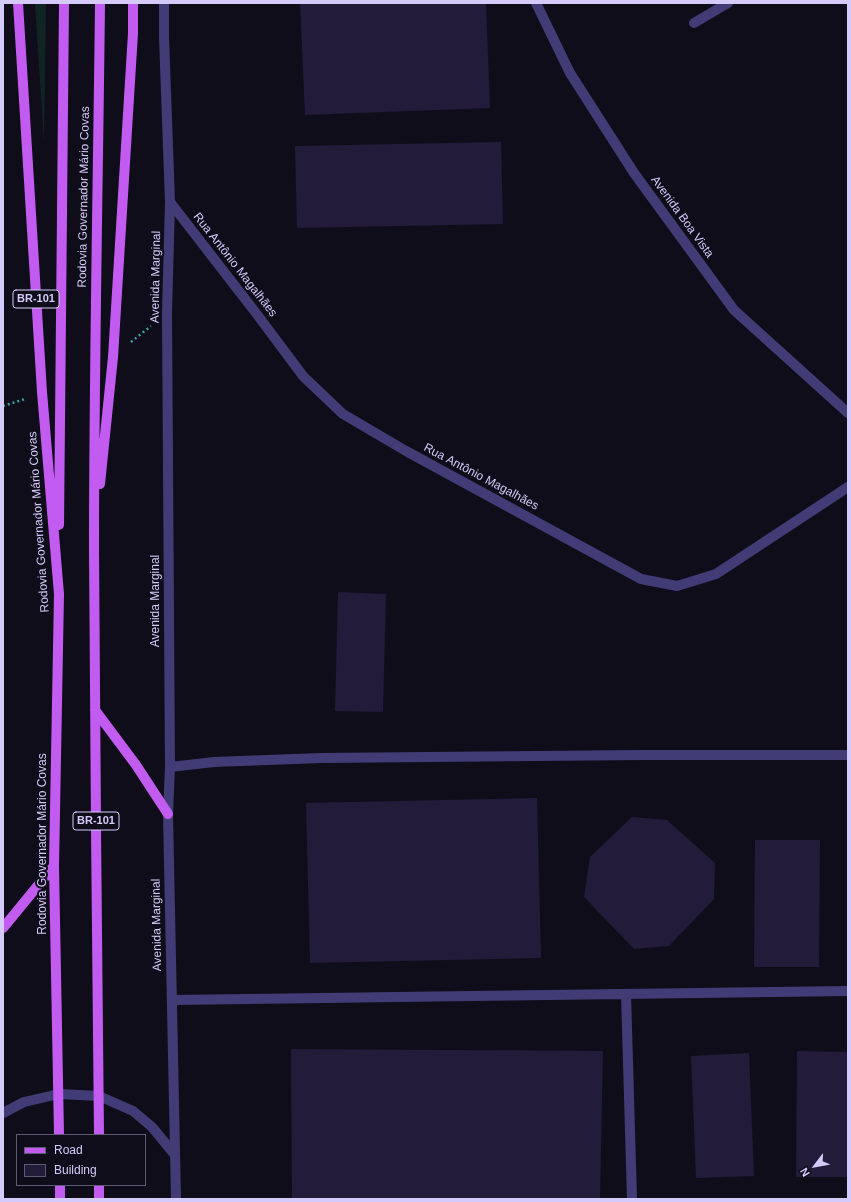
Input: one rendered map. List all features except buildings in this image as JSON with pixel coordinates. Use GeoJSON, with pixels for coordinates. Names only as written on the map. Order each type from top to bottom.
{"type":"FeatureCollection","features":[{"type":"Feature","properties":{"kind":"main road","name":"Rodovia Governador Mário Covas"},"geometry":{"type":"LineString","coordinates":[[18,3],[42,392],[59,594],[54,866],[59,1134]]}},
{"type":"Feature","properties":{"kind":"main road"},"geometry":{"type":"LineString","coordinates":[[59,594],[64,3]]}},
{"type":"Feature","properties":{"kind":"main road","name":"Rodovia Governador Mário Covas"},"geometry":{"type":"LineString","coordinates":[[99,1134],[94,546],[100,3]]}},
{"type":"Feature","properties":{"kind":"main road"},"geometry":{"type":"LineString","coordinates":[[94,546],[113,357],[133,33],[133,3]]}},
{"type":"Feature","properties":{"kind":"main road"},"geometry":{"type":"LineString","coordinates":[[95,710],[136,765],[168,814]]}},
{"type":"Feature","properties":{"kind":"main road"},"geometry":{"type":"LineString","coordinates":[[3,928],[54,866]]}},
{"type":"Feature","properties":{"kind":"main road"},"geometry":{"type":"LineString","coordinates":[[60,1186],[60,1199]]}},
{"type":"Feature","properties":{"kind":"main road"},"geometry":{"type":"LineString","coordinates":[[99,1186],[99,1199]]}},
{"type":"Feature","properties":{"kind":"street","name":"Avenida Marginal"},"geometry":{"type":"LineString","coordinates":[[164,3],[164,45],[170,202],[167,313],[170,767],[168,814],[176,1199]]}},
{"type":"Feature","properties":{"kind":"street","name":"Avenida Boa Vista"},"geometry":{"type":"LineString","coordinates":[[536,3],[570,73],[634,173],[734,310],[848,413]]}},
{"type":"Feature","properties":{"kind":"street"},"geometry":{"type":"LineString","coordinates":[[694,24],[728,3]]}},
{"type":"Feature","properties":{"kind":"street","name":"Rua Antônio Magalhães"},"geometry":{"type":"LineString","coordinates":[[170,202],[259,316],[303,376],[343,414],[406,451],[640,579],[677,586],[716,574],[848,487]]}},
{"type":"Feature","properties":{"kind":"street"},"geometry":{"type":"LineString","coordinates":[[170,767],[214,762],[321,758],[848,755]]}},
{"type":"Feature","properties":{"kind":"street"},"geometry":{"type":"LineString","coordinates":[[172,1000],[848,992]]}},
{"type":"Feature","properties":{"kind":"street"},"geometry":{"type":"LineString","coordinates":[[626,994],[632,1199]]}},
{"type":"Feature","properties":{"kind":"street"},"geometry":{"type":"LineString","coordinates":[[3,1113],[24,1102],[59,1094],[99,1096],[133,1111],[152,1127],[175,1155]]}},
{"type":"Feature","properties":{"kind":"green space"},"geometry":{"type":"Polygon","coordinates":[[[35,3],[46,3],[44,142],[35,3]]]}}]}
